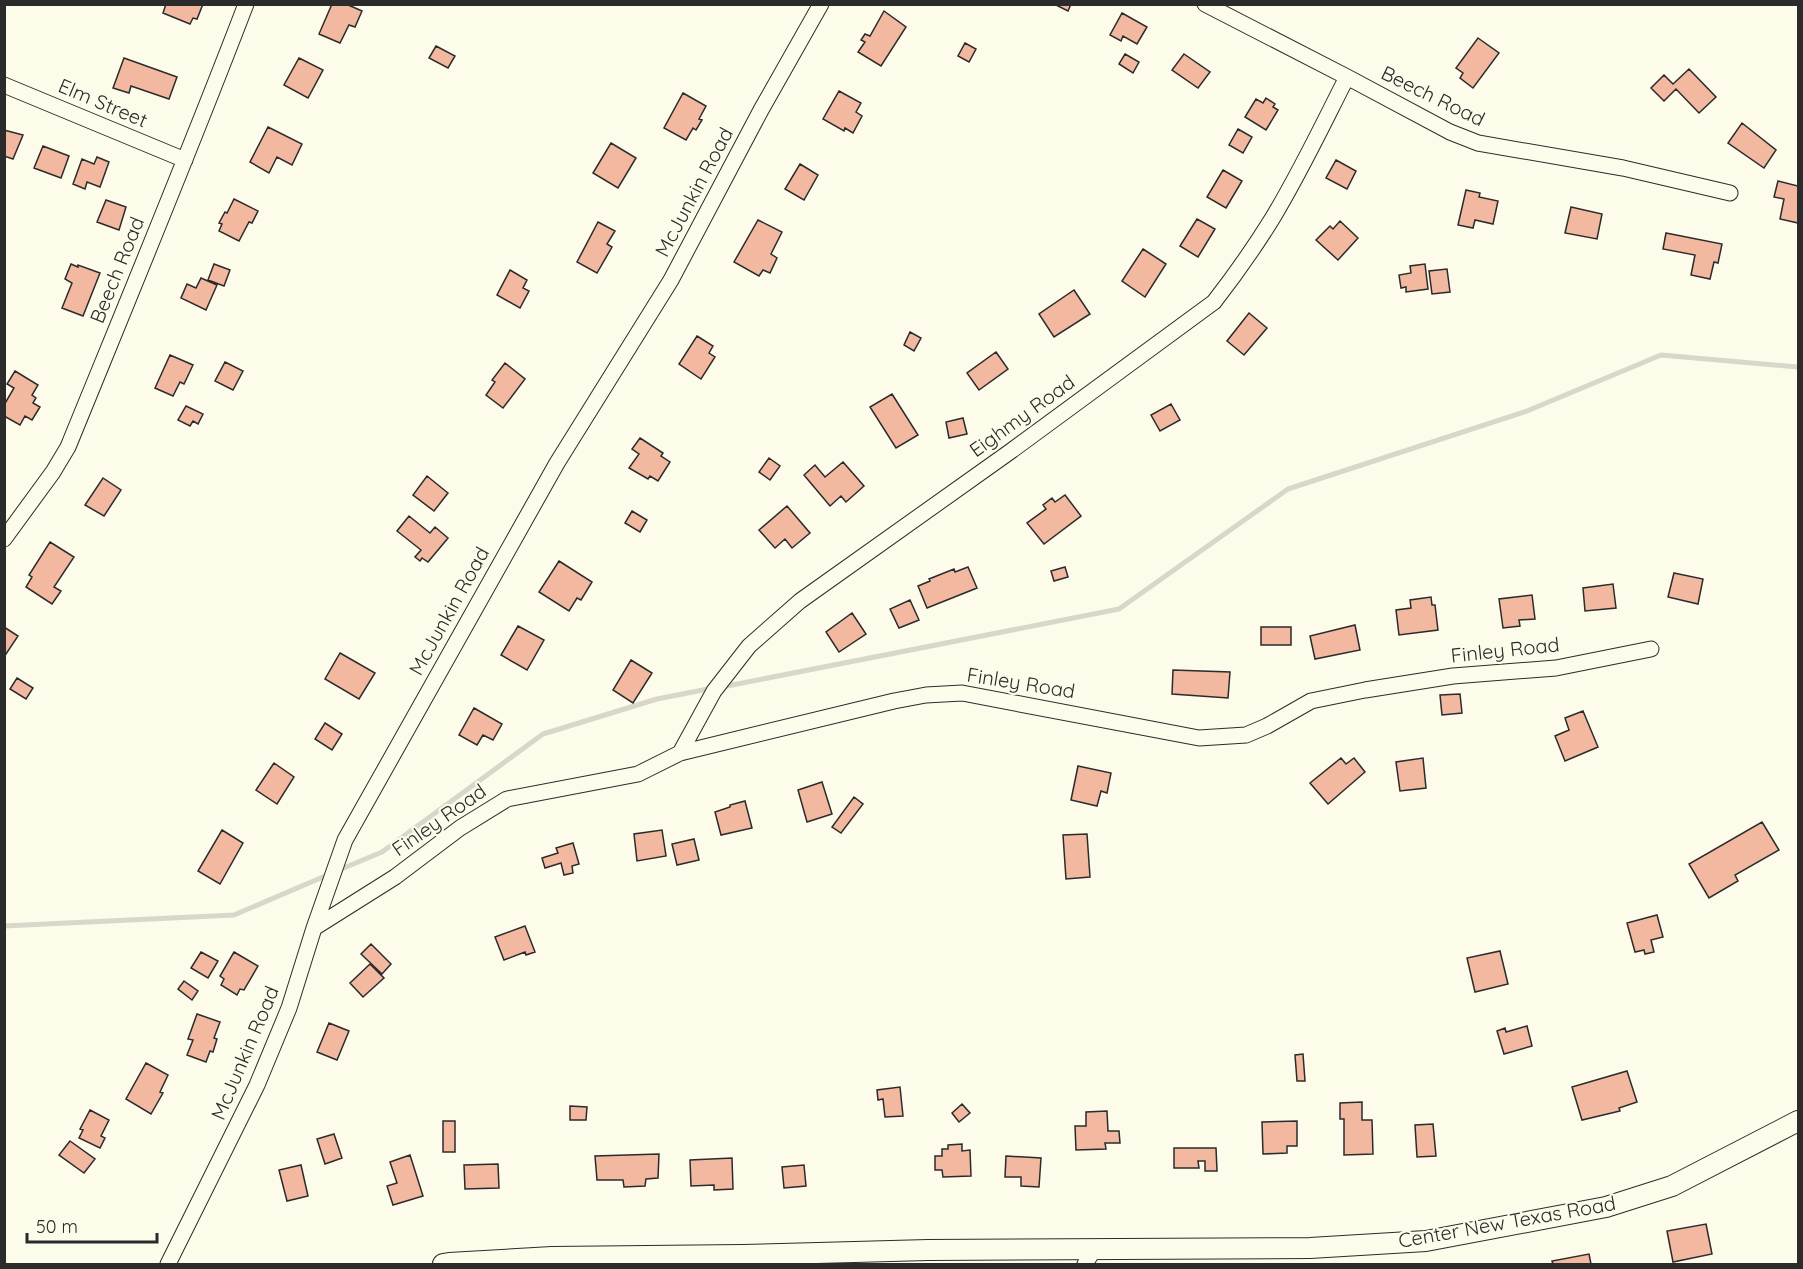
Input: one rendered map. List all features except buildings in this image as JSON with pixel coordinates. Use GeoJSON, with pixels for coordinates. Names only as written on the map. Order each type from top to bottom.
{"type":"FeatureCollection","features":[{"type":"Feature","properties":{"kind":"street","name":"Beech Road"},"geometry":{"type":"LineString","coordinates":[[4,539],[53,472],[68,447],[246,4]]}},
{"type":"Feature","properties":{"kind":"street","name":"McJunkin Road"},"geometry":{"type":"LineString","coordinates":[[168,1264],[257,1085],[289,1008],[345,840],[557,463],[671,280],[761,110],[821,4]]}},
{"type":"Feature","properties":{"kind":"street","name":"Beech Road"},"geometry":{"type":"LineString","coordinates":[[1205,4],[1450,132],[1478,143],[1623,168],[1730,193]]}},
{"type":"Feature","properties":{"kind":"street","name":"Eighmy Road"},"geometry":{"type":"LineString","coordinates":[[680,753],[714,691],[748,646],[800,601],[1011,451],[1214,302],[1239,270],[1272,218],[1303,164],[1347,77]]}},
{"type":"Feature","properties":{"kind":"street","name":"Elm Street"},"geometry":{"type":"LineString","coordinates":[[4,85],[185,160]]}},
{"type":"Feature","properties":{"kind":"street","name":"Finley Road"},"geometry":{"type":"LineString","coordinates":[[314,928],[394,877],[460,828],[507,799],[638,774],[680,753],[894,701],[926,695],[962,693],[1199,738],[1246,735],[1311,701],[1453,676],[1556,668],[1651,649]]}},
{"type":"Feature","properties":{"kind":"street","name":"Center New Texas Road"},"geometry":{"type":"LineString","coordinates":[[443,1264],[552,1257],[928,1250],[1090,1256],[1310,1248],[1426,1240],[1606,1207],[1672,1186],[1798,1121]]}},
{"type":"Feature","properties":{"kind":"waterway"},"geometry":{"type":"LineString","coordinates":[[722,687],[1119,609],[1288,489],[1527,411],[1661,355],[1798,367]]}},
{"type":"Feature","properties":{"kind":"waterway"},"geometry":{"type":"LineString","coordinates":[[339,870],[382,852],[543,734],[657,699],[713,688]]}},
{"type":"Feature","properties":{"kind":"waterway"},"geometry":{"type":"LineString","coordinates":[[4,926],[234,915],[330,874]]}}]}
